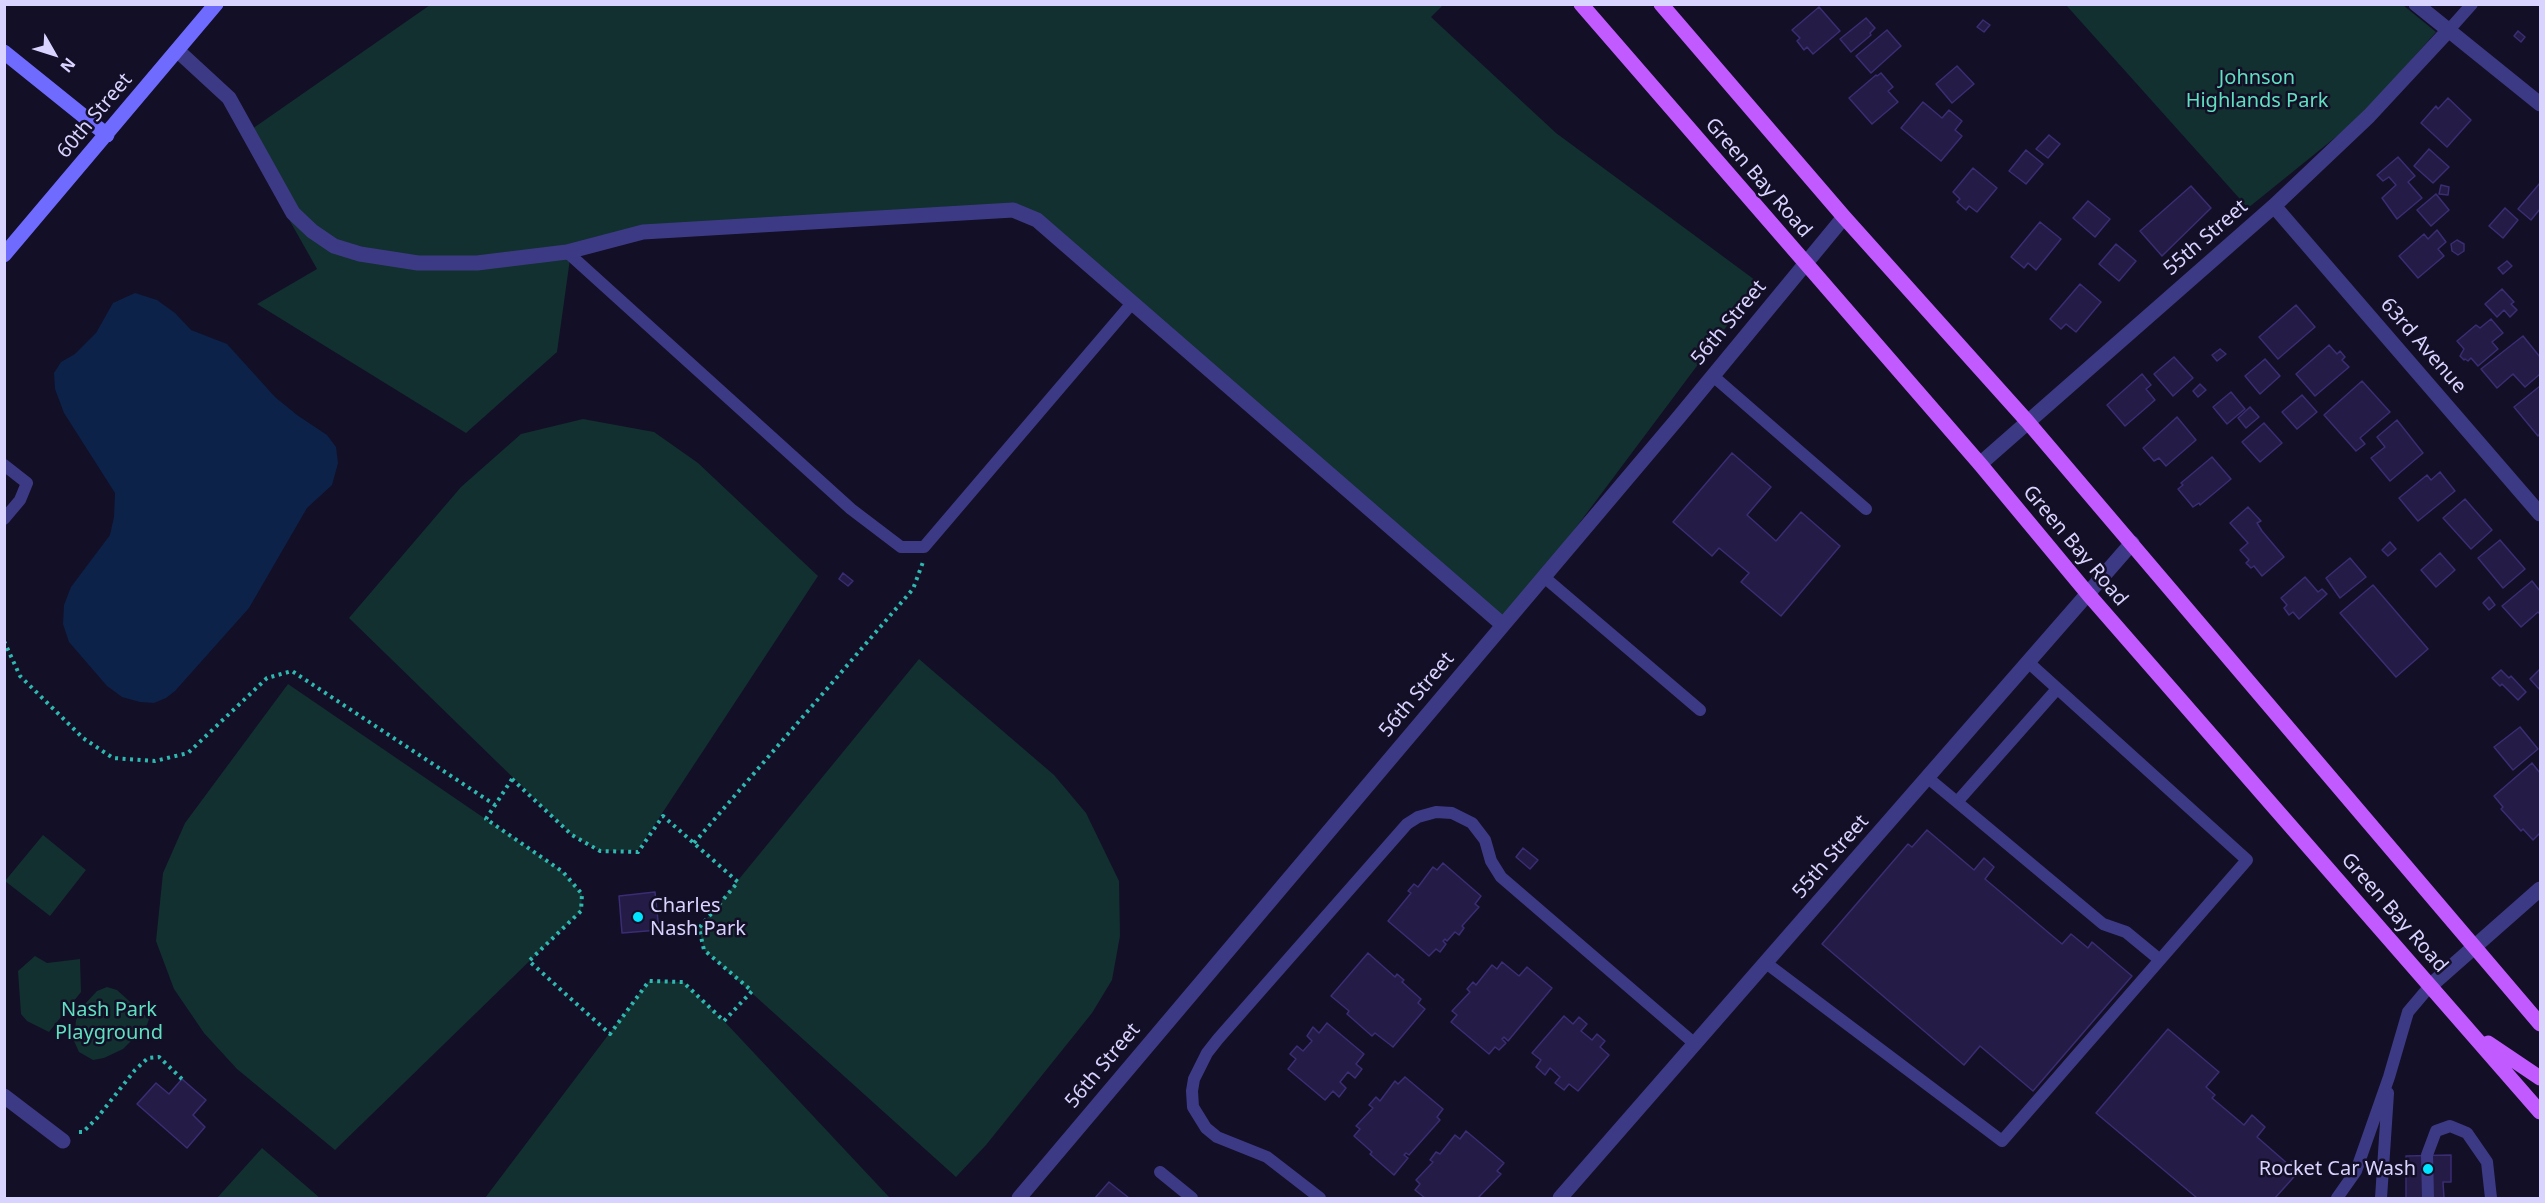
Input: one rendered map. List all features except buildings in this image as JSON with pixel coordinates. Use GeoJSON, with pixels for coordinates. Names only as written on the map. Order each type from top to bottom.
{"type":"FeatureCollection","features":[{"type":"Feature","properties":{"kind":"main road","name":"Green Bay Road"},"geometry":{"type":"LineString","coordinates":[[1581,4],[1805,265],[1980,464],[2088,594],[2541,1112]]}},
{"type":"Feature","properties":{"kind":"main road","name":"Green Bay Road"},"geometry":{"type":"LineString","coordinates":[[1661,4],[1844,217],[2132,543],[2474,948],[2541,1024]]}},
{"type":"Feature","properties":{"kind":"main road"},"geometry":{"type":"LineString","coordinates":[[2470,1032],[2541,1078]]}},
{"type":"Feature","properties":{"kind":"street","name":"60th Street"},"geometry":{"type":"LineString","coordinates":[[4,255],[216,4]]}},
{"type":"Feature","properties":{"kind":"street"},"geometry":{"type":"LineString","coordinates":[[2416,4],[2541,104]]}},
{"type":"Feature","properties":{"kind":"street","name":"55th Street"},"geometry":{"type":"LineString","coordinates":[[1980,464],[2274,206],[2369,116],[2448,31]]}},
{"type":"Feature","properties":{"kind":"street"},"geometry":{"type":"LineString","coordinates":[[178,51],[229,98],[293,213],[312,231],[334,246],[360,254],[418,263],[477,263],[567,252],[643,232],[1013,210],[1037,220],[1503,625]]}},
{"type":"Feature","properties":{"kind":"street"},"geometry":{"type":"LineString","coordinates":[[4,52],[107,135]]}},
{"type":"Feature","properties":{"kind":"street","name":"63rd Avenue"},"geometry":{"type":"LineString","coordinates":[[2274,206],[2541,514]]}},
{"type":"Feature","properties":{"kind":"street","name":"56th Street"},"geometry":{"type":"LineString","coordinates":[[1019,1198],[1544,577],[1844,217]]}},
{"type":"Feature","properties":{"kind":"street","name":"55th Street"},"geometry":{"type":"LineString","coordinates":[[1560,1198],[2132,543]]}},
{"type":"Feature","properties":{"kind":"street"},"geometry":{"type":"LineString","coordinates":[[2430,986],[2541,889]]}},
{"type":"Feature","properties":{"kind":"street"},"geometry":{"type":"LineString","coordinates":[[4,1096],[68,1135]]}},
{"type":"Feature","properties":{"kind":"lane"},"geometry":{"type":"LineString","coordinates":[[2448,31],[2472,4]]}},
{"type":"Feature","properties":{"kind":"lane"},"geometry":{"type":"LineString","coordinates":[[567,252],[850,508],[901,547],[924,547],[1133,302]]}},
{"type":"Feature","properties":{"kind":"lane"},"geometry":{"type":"LineString","coordinates":[[1713,376],[1866,509]]}},
{"type":"Feature","properties":{"kind":"lane"},"geometry":{"type":"LineString","coordinates":[[4,465],[27,483],[20,500],[4,519]]}},
{"type":"Feature","properties":{"kind":"lane"},"geometry":{"type":"LineString","coordinates":[[1544,577],[1700,710]]}},
{"type":"Feature","properties":{"kind":"lane"},"geometry":{"type":"LineString","coordinates":[[1766,963],[2002,1141],[2160,960],[2247,860],[2028,662]]}},
{"type":"Feature","properties":{"kind":"lane"},"geometry":{"type":"LineString","coordinates":[[1957,802],[2057,689]]}},
{"type":"Feature","properties":{"kind":"lane"},"geometry":{"type":"LineString","coordinates":[[1928,778],[2103,924],[2126,932],[2160,960]]}},
{"type":"Feature","properties":{"kind":"lane"},"geometry":{"type":"LineString","coordinates":[[1320,1198],[1267,1157],[1218,1137],[1206,1128],[1193,1107],[1194,1079],[1207,1053],[1218,1039],[1407,824],[1418,817],[1436,812],[1452,813],[1472,823],[1485,840],[1491,861],[1501,877],[1695,1044]]}},
{"type":"Feature","properties":{"kind":"lane"},"geometry":{"type":"LineString","coordinates":[[2337,1198],[2356,1172],[2389,1077],[2408,1012],[2430,986]]}},
{"type":"Feature","properties":{"kind":"lane"},"geometry":{"type":"LineString","coordinates":[[2381,1198],[2389,1077]]}},
{"type":"Feature","properties":{"kind":"lane"},"geometry":{"type":"LineString","coordinates":[[2428,1198],[2427,1155],[2436,1131],[2450,1126],[2467,1133],[2487,1162],[2491,1198]]}},
{"type":"Feature","properties":{"kind":"lane"},"geometry":{"type":"LineString","coordinates":[[1160,1172],[1192,1198]]}},
{"type":"Feature","properties":{"kind":"path"},"geometry":{"type":"LineString","coordinates":[[694,843],[913,589],[923,567],[924,547]]}},
{"type":"Feature","properties":{"kind":"path"},"geometry":{"type":"LineString","coordinates":[[4,641],[20,676],[83,738],[113,758],[155,761],[188,753],[267,678],[292,671],[495,805]]}},
{"type":"Feature","properties":{"kind":"path"},"geometry":{"type":"LineString","coordinates":[[512,779],[572,835],[600,851],[638,852],[663,816],[738,882],[699,928],[704,950],[752,991],[724,1021],[683,982],[649,981],[610,1034],[529,961],[581,911],[582,894],[563,872],[486,819],[495,805],[512,779]]}},
{"type":"Feature","properties":{"kind":"path"},"geometry":{"type":"LineString","coordinates":[[68,1135],[83,1132],[148,1058],[159,1057],[182,1079]]}},
{"type":"Feature","properties":{"kind":"green space"},"geometry":{"type":"Polygon","coordinates":[[[430,5],[1443,5],[1431,17],[1556,133],[1759,283],[1503,625],[1139,307],[1013,210],[643,232],[570,259],[557,352],[466,433],[257,304],[317,269],[242,136],[430,5]]]}},
{"type":"Feature","properties":{"kind":"green space","name":"Johnson Highlands Park"},"geometry":{"type":"Polygon","coordinates":[[[2066,5],[2403,5],[2436,32],[2363,115],[2248,208],[2066,5]]]}},
{"type":"Feature","properties":{"kind":"green space"},"geometry":{"type":"Polygon","coordinates":[[[583,419],[654,432],[698,463],[818,576],[638,850],[600,851],[572,835],[349,618],[461,487],[521,434],[583,419]]]}},
{"type":"Feature","properties":{"kind":"green space"},"geometry":{"type":"Polygon","coordinates":[[[919,659],[1054,775],[1086,813],[1119,881],[1120,936],[1112,980],[1092,1013],[986,1145],[956,1177],[704,950],[699,928],[919,659]]]}},
{"type":"Feature","properties":{"kind":"green space"},"geometry":{"type":"Polygon","coordinates":[[[288,684],[563,872],[582,894],[581,911],[335,1150],[237,1069],[204,1033],[174,989],[156,941],[163,873],[185,823],[288,684]]]}},
{"type":"Feature","properties":{"kind":"green space"},"geometry":{"type":"Polygon","coordinates":[[[43,835],[86,870],[50,916],[5,881],[43,835]]]}},
{"type":"Feature","properties":{"kind":"green space","name":"Nash Park Playground"},"geometry":{"type":"Polygon","coordinates":[[[35,956],[47,963],[80,959],[81,992],[49,1032],[27,1021],[21,1014],[18,971],[35,956]]]}},
{"type":"Feature","properties":{"kind":"green space"},"geometry":{"type":"Polygon","coordinates":[[[649,981],[683,982],[724,1021],[890,1198],[485,1198],[649,981]]]}},
{"type":"Feature","properties":{"kind":"green space","name":"Nash Park Playground"},"geometry":{"type":"Polygon","coordinates":[[[107,987],[117,990],[149,1019],[147,1025],[123,1049],[104,1058],[93,1060],[79,1052],[74,1041],[76,1020],[85,1004],[97,991],[107,987]]]}},
{"type":"Feature","properties":{"kind":"green space"},"geometry":{"type":"Polygon","coordinates":[[[262,1148],[320,1198],[217,1198],[262,1148]]]}},
{"type":"Feature","properties":{"kind":"water"},"geometry":{"type":"Polygon","coordinates":[[[135,293],[157,300],[175,313],[191,330],[227,344],[275,397],[327,435],[336,447],[338,463],[332,485],[307,508],[249,608],[175,691],[154,703],[122,697],[107,686],[69,642],[63,624],[64,605],[71,587],[110,535],[114,517],[115,493],[64,413],[55,389],[54,373],[61,362],[75,354],[96,333],[113,303],[135,293]]]}},
{"type":"Feature","properties":{"kind":"place","name":"Charles Nash Park"},"geometry":{"type":"Point","coordinates":[638,917]}},
{"type":"Feature","properties":{"kind":"place","name":"Rocket Car Wash"},"geometry":{"type":"Point","coordinates":[2428,1169]}}]}
